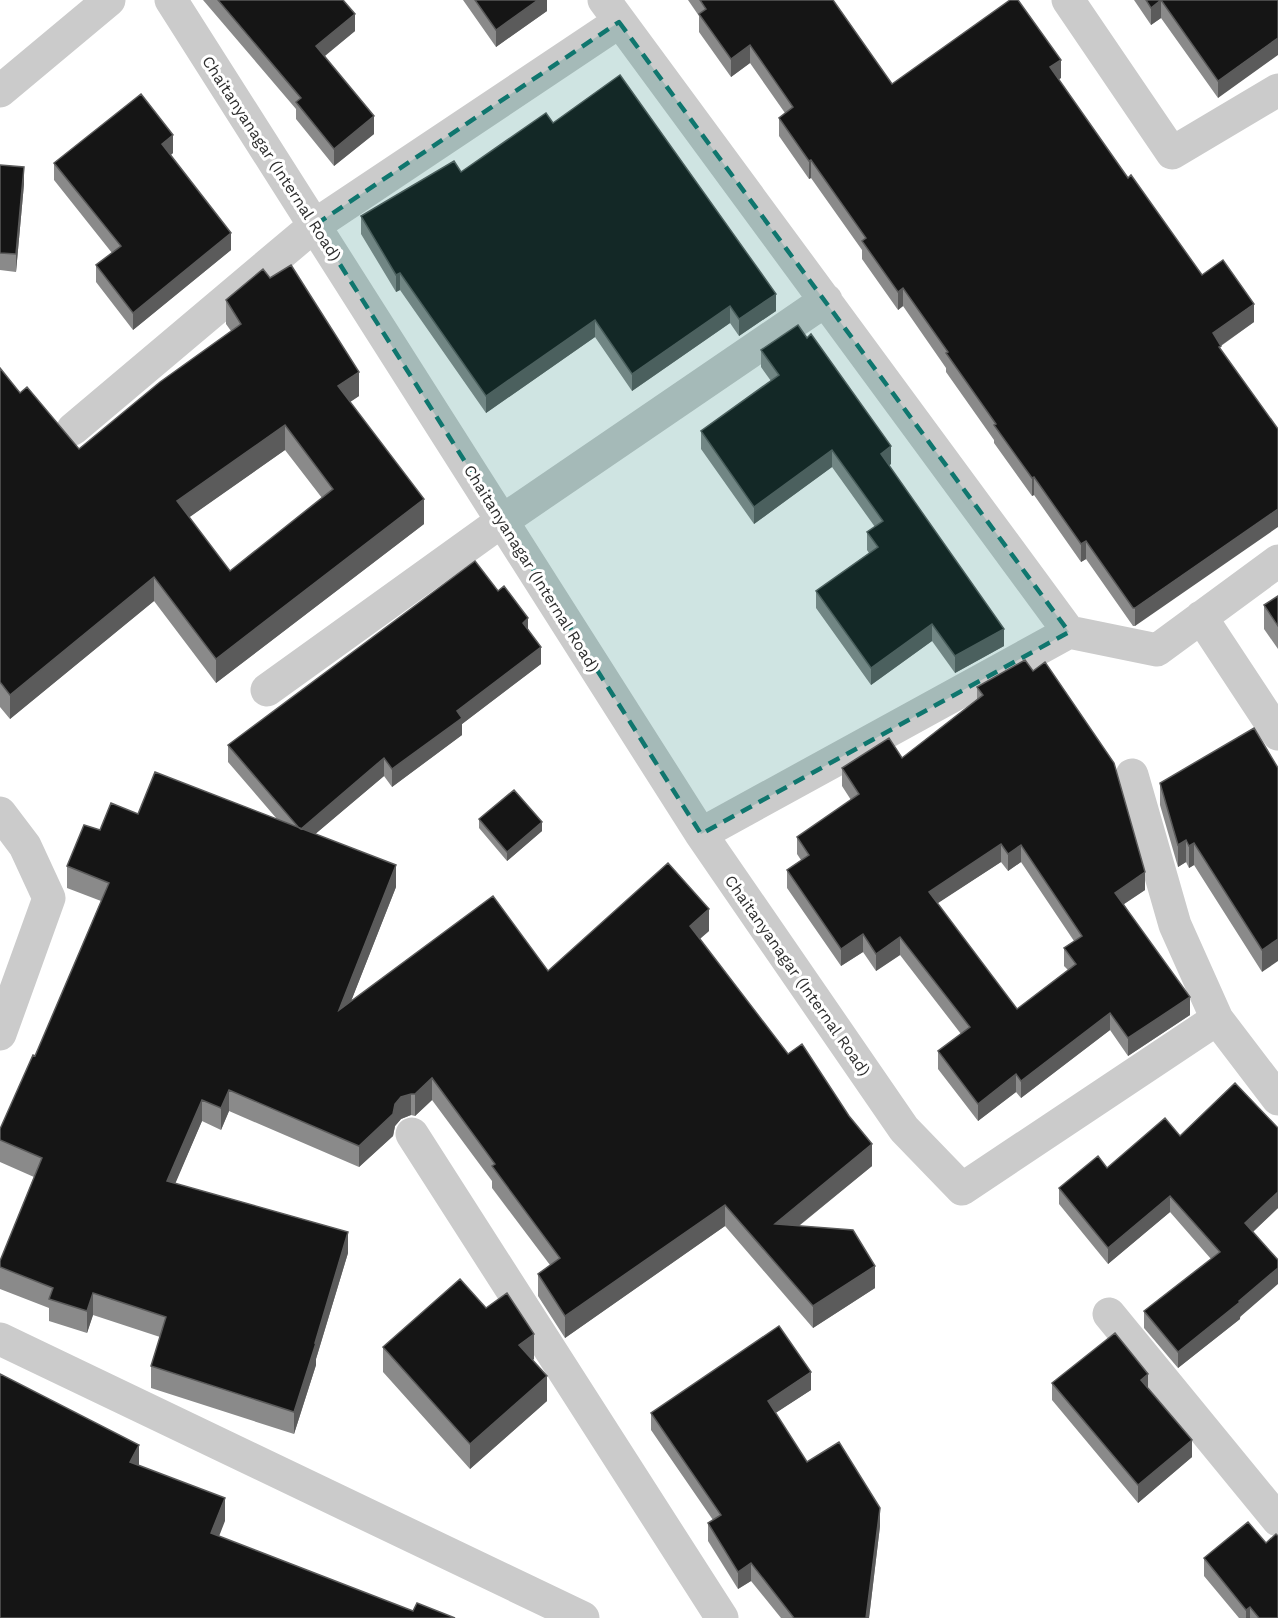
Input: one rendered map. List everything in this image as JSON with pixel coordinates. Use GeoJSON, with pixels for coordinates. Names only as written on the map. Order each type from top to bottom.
{"type":"FeatureCollection","features":[{"type":"Feature","properties":{"kind":"street"},"geometry":{"type":"LineString","coordinates":[[0,91],[109,0]]}},
{"type":"Feature","properties":{"kind":"street","name":"Chaitanyanagar (Internal Road)"},"geometry":{"type":"LineString","coordinates":[[171,0],[701,834],[904,1130],[962,1189],[1217,1019]]}},
{"type":"Feature","properties":{"kind":"street"},"geometry":{"type":"LineString","coordinates":[[1068,0],[1172,153],[1278,90]]}},
{"type":"Feature","properties":{"kind":"street"},"geometry":{"type":"LineString","coordinates":[[73,429],[315,225],[611,11],[1069,632]]}},
{"type":"Feature","properties":{"kind":"street"},"geometry":{"type":"LineString","coordinates":[[267,690],[502,521],[826,300]]}},
{"type":"Feature","properties":{"kind":"street"},"geometry":{"type":"LineString","coordinates":[[701,834],[1069,632],[1157,650],[1278,561]]}},
{"type":"Feature","properties":{"kind":"street"},"geometry":{"type":"LineString","coordinates":[[1201,617],[1278,734]]}},
{"type":"Feature","properties":{"kind":"street"},"geometry":{"type":"LineString","coordinates":[[1132,775],[1175,925],[1217,1019],[1278,1099]]}},
{"type":"Feature","properties":{"kind":"street"},"geometry":{"type":"LineString","coordinates":[[0,813],[25,846],[49,898],[0,1034]]}},
{"type":"Feature","properties":{"kind":"street"},"geometry":{"type":"LineString","coordinates":[[412,1134],[722,1618]]}},
{"type":"Feature","properties":{"kind":"street"},"geometry":{"type":"LineString","coordinates":[[1108,1314],[1278,1520]]}},
{"type":"Feature","properties":{"kind":"street"},"geometry":{"type":"LineString","coordinates":[[0,1339],[583,1618]]}},
{"type":"Feature","properties":{"kind":"highlighted area"},"geometry":{"type":"Polygon","coordinates":[[[619,22],[1069,632],[701,834],[315,225],[619,22]]]}},
{"type":"Feature","properties":{"kind":"building"},"geometry":{"type":"Polygon","coordinates":[[[218,0],[343,0],[355,14],[316,46],[374,116],[334,149],[296,102],[301,98],[218,0]]]}},
{"type":"Feature","properties":{"kind":"building"},"geometry":{"type":"Polygon","coordinates":[[[475,0],[538,0],[496,30],[475,0]]]}},
{"type":"Feature","properties":{"kind":"building"},"geometry":{"type":"Polygon","coordinates":[[[700,0],[833,0],[892,84],[1010,0],[1018,0],[1061,60],[1050,67],[1128,178],[1131,175],[1202,275],[1223,260],[1254,304],[1213,333],[1221,346],[1219,347],[1278,429],[1278,509],[1133,608],[1086,541],[1081,544],[1034,477],[1032,478],[903,288],[898,292],[862,241],[866,238],[779,118],[793,107],[750,45],[731,59],[699,14],[706,9],[700,0]]]}},
{"type":"Feature","properties":{"kind":"building"},"geometry":{"type":"Polygon","coordinates":[[[1146,0],[1161,0],[1151,8],[1146,0]]]}},
{"type":"Feature","properties":{"kind":"building"},"geometry":{"type":"Polygon","coordinates":[[[1161,0],[1278,0],[1278,38],[1218,81],[1161,0]]]}},
{"type":"Feature","properties":{"kind":"building"},"geometry":{"type":"Polygon","coordinates":[[[620,75],[776,294],[739,319],[730,306],[632,374],[595,320],[486,396],[400,273],[396,275],[361,216],[454,161],[461,172],[546,113],[553,123],[620,75]]]}},
{"type":"Feature","properties":{"kind":"building"},"geometry":{"type":"Polygon","coordinates":[[[141,94],[173,135],[162,144],[231,233],[133,313],[96,265],[121,246],[54,163],[141,94]]]}},
{"type":"Feature","properties":{"kind":"building"},"geometry":{"type":"Polygon","coordinates":[[[0,165],[24,167],[16,254],[0,253],[0,165]]]}},
{"type":"Feature","properties":{"kind":"building"},"geometry":{"type":"Polygon","coordinates":[[[291,265],[359,372],[338,386],[424,499],[216,659],[154,577],[10,695],[0,682],[0,368],[20,393],[27,387],[79,449],[160,382],[241,324],[226,300],[263,269],[270,278],[291,265]],[[285,425],[177,501],[230,571],[333,489],[285,425]]]}},
{"type":"Feature","properties":{"kind":"building"},"geometry":{"type":"Polygon","coordinates":[[[798,325],[807,338],[811,334],[891,446],[881,454],[1004,629],[955,656],[932,624],[871,668],[816,591],[878,547],[867,532],[883,521],[832,450],[754,507],[701,431],[779,375],[761,350],[798,325]]]}},
{"type":"Feature","properties":{"kind":"building"},"geometry":{"type":"Polygon","coordinates":[[[475,561],[498,591],[504,586],[528,618],[523,623],[541,647],[457,711],[462,718],[392,769],[384,758],[301,829],[299,828],[228,745],[475,561]]]}},
{"type":"Feature","properties":{"kind":"building"},"geometry":{"type":"Polygon","coordinates":[[[1278,596],[1278,626],[1264,605],[1278,596]]]}},
{"type":"Feature","properties":{"kind":"building"},"geometry":{"type":"Polygon","coordinates":[[[1025,660],[1033,671],[1045,662],[1114,763],[1145,872],[1115,893],[1190,997],[1128,1038],[1110,1013],[1021,1081],[1016,1074],[978,1104],[938,1051],[970,1027],[900,937],[876,954],[863,934],[841,949],[787,870],[809,855],[797,837],[859,794],[842,768],[889,738],[902,758],[983,695],[977,687],[1025,660]],[[1001,844],[929,892],[1017,1009],[1076,964],[1064,948],[1082,936],[1021,845],[1008,854],[1001,844]]]}},
{"type":"Feature","properties":{"kind":"building"},"geometry":{"type":"Polygon","coordinates":[[[1254,728],[1278,768],[1278,939],[1262,950],[1194,843],[1189,846],[1186,840],[1178,845],[1160,783],[1254,728]]]}},
{"type":"Feature","properties":{"kind":"building"},"geometry":{"type":"Polygon","coordinates":[[[155,772],[396,865],[339,1010],[493,896],[548,971],[668,863],[709,909],[690,926],[788,1054],[802,1044],[849,1116],[872,1144],[775,1224],[853,1230],[875,1266],[813,1306],[725,1205],[565,1316],[538,1274],[560,1258],[492,1166],[495,1164],[432,1078],[415,1094],[401,1097],[395,1104],[393,1114],[359,1146],[229,1090],[221,1108],[202,1100],[167,1181],[348,1232],[294,1412],[151,1366],[166,1317],[93,1293],[87,1311],[49,1299],[53,1288],[0,1267],[0,1261],[42,1158],[0,1140],[0,1129],[33,1055],[35,1056],[109,883],[67,866],[84,825],[100,830],[111,803],[138,814],[155,772]]]}},
{"type":"Feature","properties":{"kind":"building"},"geometry":{"type":"Polygon","coordinates":[[[514,790],[542,822],[507,852],[479,819],[514,790]]]}},
{"type":"Feature","properties":{"kind":"building"},"geometry":{"type":"Polygon","coordinates":[[[1235,1083],[1278,1128],[1278,1192],[1245,1223],[1278,1260],[1278,1268],[1178,1352],[1144,1311],[1220,1252],[1170,1196],[1108,1248],[1059,1188],[1098,1156],[1107,1168],[1165,1118],[1180,1136],[1235,1083]]]}},
{"type":"Feature","properties":{"kind":"building"},"geometry":{"type":"Polygon","coordinates":[[[460,1279],[486,1308],[507,1293],[534,1334],[519,1345],[547,1376],[470,1444],[383,1347],[460,1279]]]}},
{"type":"Feature","properties":{"kind":"building"},"geometry":{"type":"Polygon","coordinates":[[[779,1326],[811,1372],[768,1401],[807,1462],[839,1442],[880,1508],[866,1618],[794,1618],[751,1563],[738,1572],[708,1523],[721,1515],[651,1413],[779,1326]]]}},
{"type":"Feature","properties":{"kind":"building"},"geometry":{"type":"Polygon","coordinates":[[[1115,1333],[1148,1374],[1141,1380],[1192,1440],[1138,1485],[1052,1383],[1115,1333]]]}},
{"type":"Feature","properties":{"kind":"building"},"geometry":{"type":"Polygon","coordinates":[[[0,1374],[139,1445],[130,1462],[225,1498],[211,1533],[413,1611],[417,1603],[455,1618],[0,1618],[0,1374]]]}},
{"type":"Feature","properties":{"kind":"building"},"geometry":{"type":"Polygon","coordinates":[[[1248,1522],[1266,1543],[1276,1534],[1278,1536],[1278,1618],[1259,1618],[1250,1607],[1246,1610],[1204,1558],[1248,1522]]]}}]}
